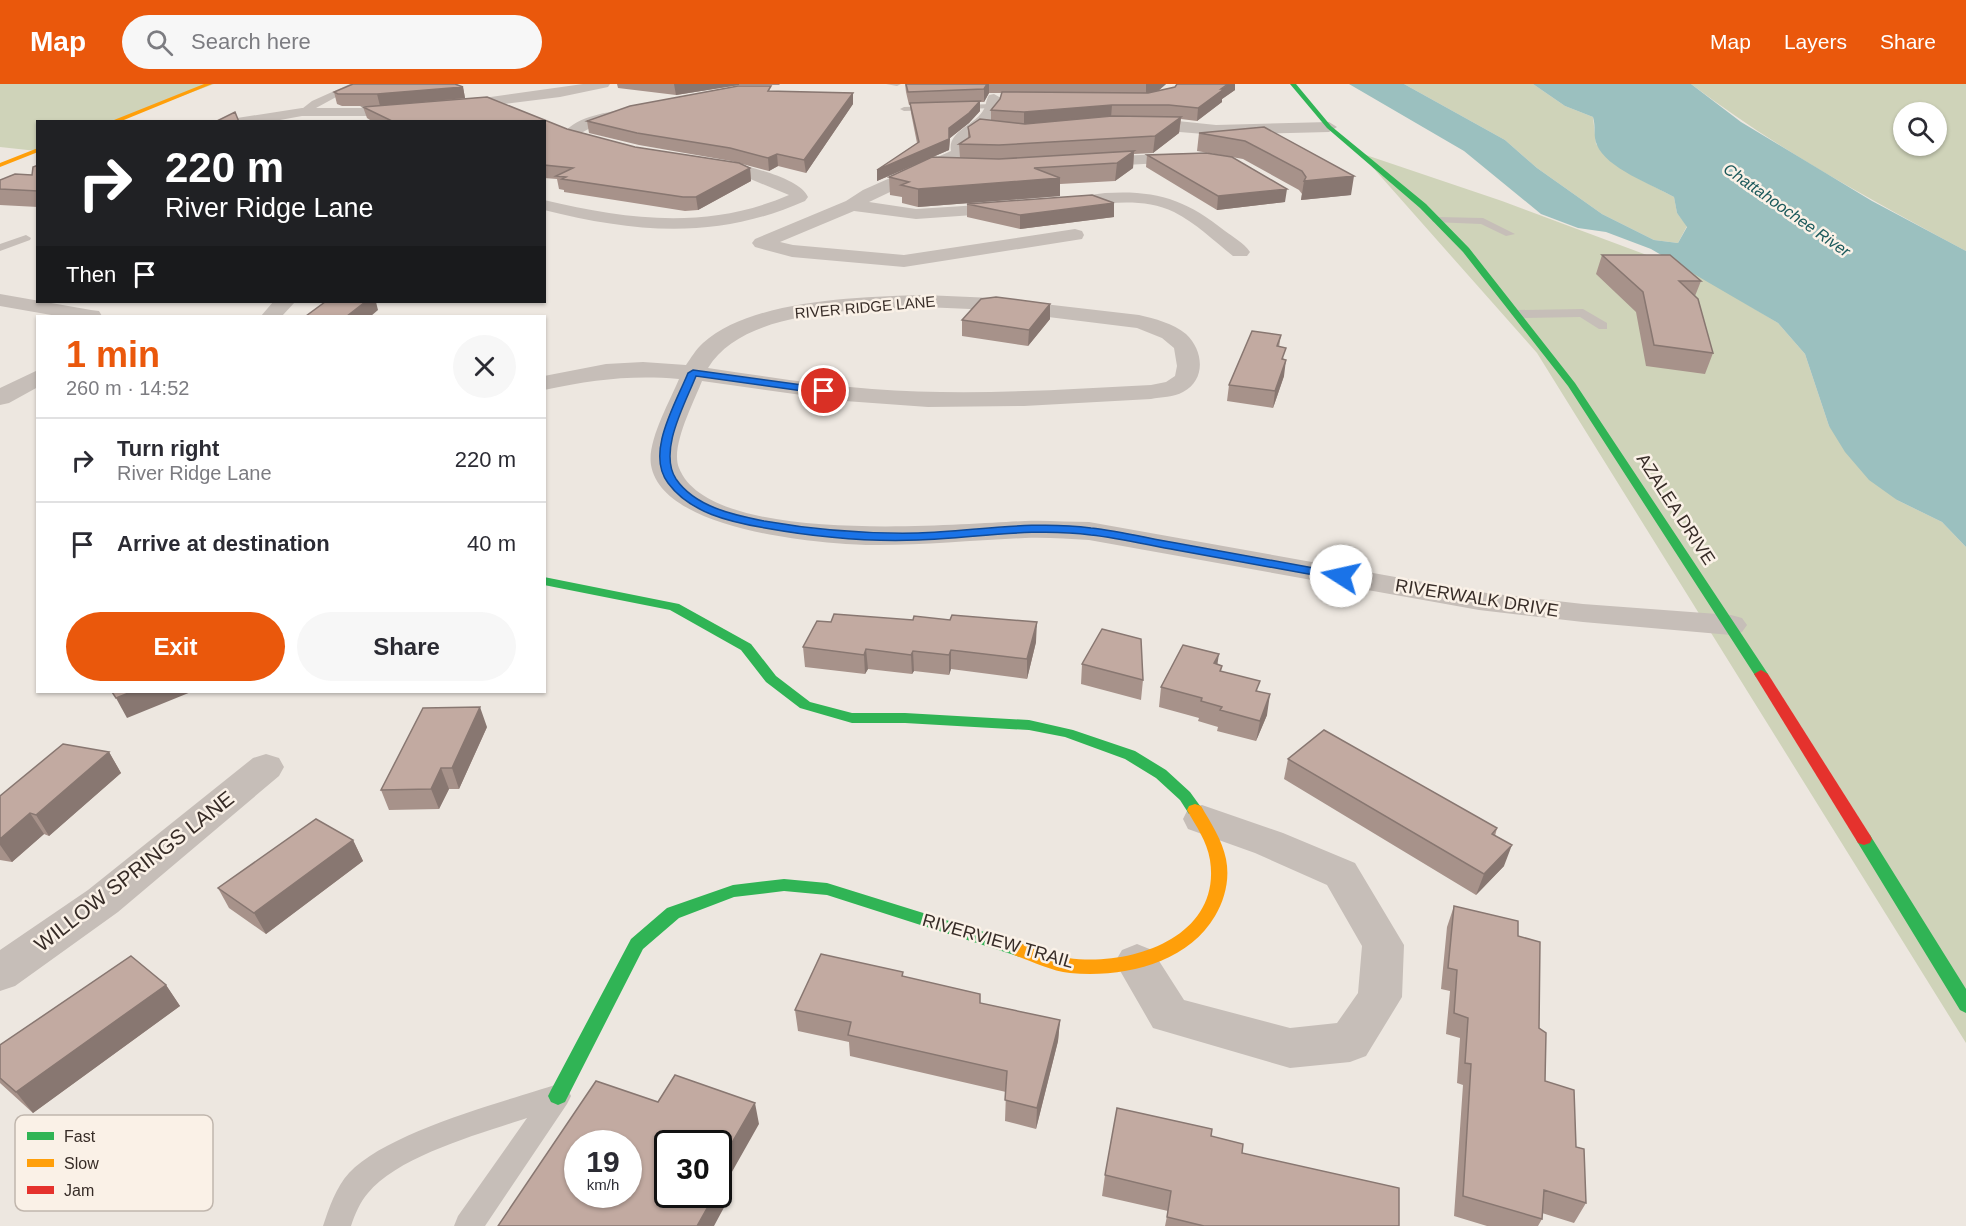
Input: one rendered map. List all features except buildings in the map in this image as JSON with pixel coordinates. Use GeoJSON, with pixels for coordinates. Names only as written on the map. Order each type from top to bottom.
{"type":"FeatureCollection","features":[{"type":"Feature","properties":{"kind":"street"},"geometry":{"type":"LineString","coordinates":[[117,120],[209,84]]}},
{"type":"Feature","properties":{"kind":"street"},"geometry":{"type":"LineString","coordinates":[[250,120],[302,112],[380,112],[493,102],[603,84]]}},
{"type":"Feature","properties":{"kind":"street"},"geometry":{"type":"LineString","coordinates":[[982,84],[997,101],[976,128],[959,140],[960,153],[869,194],[852,205],[762,243],[792,251],[904,261],[1075,235]]}},
{"type":"Feature","properties":{"kind":"street","name":"AZALEA DRIVE"},"geometry":{"type":"LineString","coordinates":[[1293,84],[1329,127],[1437,220],[1466,250],[1572,385],[1731,625],[1966,1005]]}},
{"type":"Feature","properties":{"kind":"street"},"geometry":{"type":"LineString","coordinates":[[380,112],[416,93]]}},
{"type":"Feature","properties":{"kind":"street"},"geometry":{"type":"LineString","coordinates":[[627,150],[575,136],[572,133],[576,129],[600,120],[645,109]]}},
{"type":"Feature","properties":{"kind":"street"},"geometry":{"type":"LineString","coordinates":[[1123,125],[1168,125],[1216,130],[1329,127]]}},
{"type":"Feature","properties":{"kind":"street"},"geometry":{"type":"LineString","coordinates":[[976,128],[995,131]]}},
{"type":"Feature","properties":{"kind":"street"},"geometry":{"type":"LineString","coordinates":[[0,165],[36,151]]}},
{"type":"Feature","properties":{"kind":"street"},"geometry":{"type":"LineString","coordinates":[[1069,164],[1205,158]]}},
{"type":"Feature","properties":{"kind":"street"},"geometry":{"type":"LineString","coordinates":[[546,205],[589,216],[685,224],[750,216],[777,208],[799,197],[798,192],[746,170],[691,160]]}},
{"type":"Feature","properties":{"kind":"street"},"geometry":{"type":"LineString","coordinates":[[931,167],[963,169]]}},
{"type":"Feature","properties":{"kind":"street"},"geometry":{"type":"LineString","coordinates":[[1048,205],[1131,198],[1157,201],[1179,208],[1240,252]]}},
{"type":"Feature","properties":{"kind":"street"},"geometry":{"type":"LineString","coordinates":[[852,205],[916,214],[1025,207]]}},
{"type":"Feature","properties":{"kind":"street"},"geometry":{"type":"LineString","coordinates":[[0,300],[85,315]]}},
{"type":"Feature","properties":{"kind":"street","name":"RIVER RIDGE LANE"},"geometry":{"type":"LineString","coordinates":[[924,300],[993,304],[1139,322],[1162,328],[1181,340],[1185,346],[1189,370],[1186,379],[1173,388],[1151,392],[1015,400],[948,400],[845,394],[693,373],[710,348],[729,334],[758,321],[793,313],[924,300]]}},
{"type":"Feature","properties":{"kind":"street"},"geometry":{"type":"LineString","coordinates":[[272,315],[283,303]]}},
{"type":"Feature","properties":{"kind":"street"},"geometry":{"type":"LineString","coordinates":[[555,382],[606,371],[643,369],[693,373]]}},
{"type":"Feature","properties":{"kind":"street","name":"RIVERWALK DRIVE"},"geometry":{"type":"LineString","coordinates":[[693,373],[665,444],[664,465],[672,482],[688,497],[706,508],[736,519],[803,531],[864,536],[918,536],[1028,529],[1089,531],[1479,601],[1583,614],[1731,625]]}},
{"type":"Feature","properties":{"kind":"street"},"geometry":{"type":"LineString","coordinates":[[0,398],[36,378]]}},
{"type":"Feature","properties":{"kind":"street","name":"RIVERVIEW TRAIL"},"geometry":{"type":"LineString","coordinates":[[546,581],[674,608],[746,647],[771,679],[805,705],[852,718],[905,718],[1029,725],[1068,733],[1119,751],[1161,774],[1185,796],[1202,819],[1217,849],[1221,871],[1217,899],[1204,922],[1180,944],[1137,962],[1125,964],[1070,966],[827,889],[784,885],[733,891],[673,913],[637,944],[558,1096]]}},
{"type":"Feature","properties":{"kind":"street","name":"WILLOW SPRINGS LANE"},"geometry":{"type":"LineString","coordinates":[[0,973],[103,901],[266,767]]}},
{"type":"Feature","properties":{"kind":"street"},"geometry":{"type":"LineString","coordinates":[[1137,962],[1169,1015],[1290,1048],[1350,1042],[1380,997],[1383,945],[1341,874],[1269,843],[1202,819]]}},
{"type":"Feature","properties":{"kind":"lane"},"geometry":{"type":"LineString","coordinates":[[302,112],[315,103],[356,84]]}},
{"type":"Feature","properties":{"kind":"lane"},"geometry":{"type":"LineString","coordinates":[[890,84],[897,84]]}},
{"type":"Feature","properties":{"kind":"lane"},"geometry":{"type":"LineString","coordinates":[[904,109],[997,101]]}},
{"type":"Feature","properties":{"kind":"lane"},"geometry":{"type":"LineString","coordinates":[[1437,220],[1483,221],[1510,234]]}},
{"type":"Feature","properties":{"kind":"lane"},"geometry":{"type":"LineString","coordinates":[[0,248],[26,238]]}},
{"type":"Feature","properties":{"kind":"lane"},"geometry":{"type":"LineString","coordinates":[[1517,314],[1582,313],[1603,326]]}},
{"type":"Feature","properties":{"kind":"lane"},"geometry":{"type":"LineString","coordinates":[[337,1226],[360,1181],[408,1149],[558,1096]]}},
{"type":"Feature","properties":{"kind":"lane"},"geometry":{"type":"LineString","coordinates":[[468,1226],[558,1096]]}},
{"type":"Feature","properties":{"kind":"green space"},"geometry":{"type":"Polygon","coordinates":[[[0,84],[214,84],[118,120],[36,120],[36,151],[0,147],[0,84]]]}},
{"type":"Feature","properties":{"kind":"green space"},"geometry":{"type":"Polygon","coordinates":[[[1404,84],[1533,84],[1565,106],[1593,117],[1596,144],[1630,174],[1674,197],[1677,213],[1687,226],[1678,243],[1654,240],[1602,214],[1537,168],[1505,140],[1404,84]]]}},
{"type":"Feature","properties":{"kind":"green space"},"geometry":{"type":"Polygon","coordinates":[[[1691,84],[1966,84],[1966,251],[1825,173],[1757,130],[1691,84]]]}},
{"type":"Feature","properties":{"kind":"green space"},"geometry":{"type":"Polygon","coordinates":[[[1360,153],[1502,201],[1695,273],[1778,323],[1805,354],[1829,426],[1897,500],[1942,522],[1966,547],[1966,1043],[1537,353],[1360,153]]]}},
{"type":"Feature","properties":{"kind":"water","name":"Chattahoochee River"},"geometry":{"type":"Polygon","coordinates":[[[1349,84],[1404,84],[1505,140],[1537,168],[1602,214],[1654,240],[1678,243],[1687,227],[1677,213],[1674,197],[1631,175],[1610,161],[1596,142],[1593,117],[1565,106],[1533,84],[1691,84],[1741,122],[1872,201],[1966,251],[1966,547],[1942,522],[1897,500],[1869,480],[1845,452],[1829,426],[1805,354],[1778,323],[1651,249],[1606,232],[1578,228],[1541,214],[1464,151],[1349,84]]]}},
{"type":"Feature","properties":{"kind":"traffic: fast"},"geometry":{"type":"LineString","coordinates":[[1293,84],[1329,127],[1423,206],[1466,250],[1572,385],[1761,674]]}},
{"type":"Feature","properties":{"kind":"traffic: fast"},"geometry":{"type":"LineString","coordinates":[[546,581],[674,607],[746,647],[771,679],[805,705],[852,718],[905,718],[1029,725],[1068,733],[1130,755],[1161,774],[1185,796],[1195,810]]}},
{"type":"Feature","properties":{"kind":"traffic: fast"},"geometry":{"type":"LineString","coordinates":[[1864,839],[1966,1005]]}},
{"type":"Feature","properties":{"kind":"traffic: fast"},"geometry":{"type":"LineString","coordinates":[[558,1096],[637,944],[673,913],[733,891],[784,885],[827,889],[1020,950]]}},
{"type":"Feature","properties":{"kind":"traffic: slow"},"geometry":{"type":"LineString","coordinates":[[117,120],[209,84]]}},
{"type":"Feature","properties":{"kind":"traffic: slow"},"geometry":{"type":"LineString","coordinates":[[0,165],[36,151]]}},
{"type":"Feature","properties":{"kind":"traffic: slow"},"geometry":{"type":"LineString","coordinates":[[1020,950],[1066,965],[1113,966],[1129,964],[1163,952],[1185,939],[1202,922],[1214,903],[1219,882],[1218,859],[1210,835],[1195,810]]}},
{"type":"Feature","properties":{"kind":"traffic: jam"},"geometry":{"type":"LineString","coordinates":[[1761,674],[1864,839]]}},
{"type":"Feature","properties":{"kind":"route"},"geometry":{"type":"LineString","coordinates":[[824,391],[693,373],[665,444],[664,465],[672,482],[688,497],[706,508],[736,519],[803,531],[864,536],[918,536],[1028,529],[1089,531],[1341,576]]}}]}
